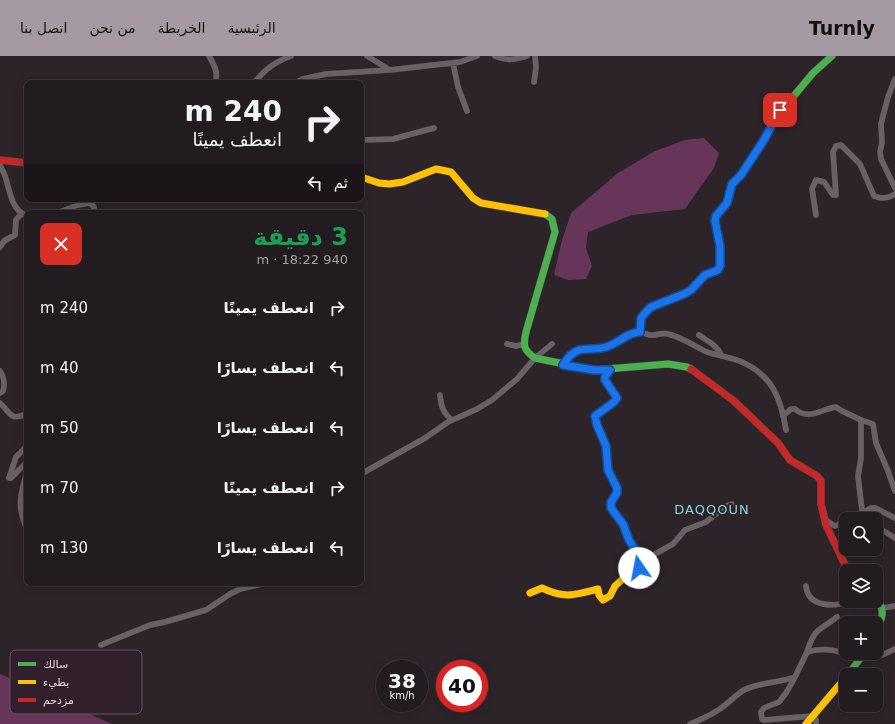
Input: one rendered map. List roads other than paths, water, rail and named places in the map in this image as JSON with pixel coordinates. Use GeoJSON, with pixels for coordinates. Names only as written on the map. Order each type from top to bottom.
{"type":"FeatureCollection","features":[{"type":"Feature","properties":{"kind":"main road"},"geometry":{"type":"LineString","coordinates":[[640,332],[641,318],[651,307],[684,294],[691,290],[705,275],[718,270],[720,266],[720,246],[715,221],[716,216],[727,203],[732,184],[741,175],[764,140],[780,110],[788,103],[813,73],[832,56]]}},
{"type":"Feature","properties":{"kind":"main road"},"geometry":{"type":"LineString","coordinates":[[0,160],[24,163]]}},
{"type":"Feature","properties":{"kind":"main road"},"geometry":{"type":"LineString","coordinates":[[364,177],[375,182],[391,185],[436,169],[442,169],[451,172],[473,198],[481,203],[551,216],[555,224],[555,232],[526,333],[524,344],[528,353],[535,358],[563,365],[594,370],[610,370],[668,364],[687,367],[701,376],[734,401],[778,443],[790,460],[817,476],[821,481],[821,504],[823,515],[826,525],[845,564]]}},
{"type":"Feature","properties":{"kind":"main road"},"geometry":{"type":"LineString","coordinates":[[530,593],[542,588],[555,594],[562,595],[577,594],[598,589],[599,595],[603,600],[610,596],[615,586],[626,576],[637,571],[639,563],[637,553],[629,540],[623,524],[611,508],[611,502],[617,493],[617,488],[608,470],[606,446],[597,425],[595,416],[617,398],[605,380],[605,377],[610,370]]}},
{"type":"Feature","properties":{"kind":"main road"},"geometry":{"type":"LineString","coordinates":[[882,608],[883,616]]}},
{"type":"Feature","properties":{"kind":"main road"},"geometry":{"type":"LineString","coordinates":[[806,724],[839,685]]}},
{"type":"Feature","properties":{"kind":"street"},"geometry":{"type":"LineString","coordinates":[[209,56],[216,71],[217,80]]}},
{"type":"Feature","properties":{"kind":"street"},"geometry":{"type":"LineString","coordinates":[[257,80],[267,68],[291,56]]}},
{"type":"Feature","properties":{"kind":"street"},"geometry":{"type":"LineString","coordinates":[[366,56],[390,70]]}},
{"type":"Feature","properties":{"kind":"street"},"geometry":{"type":"LineString","coordinates":[[301,80],[326,74],[390,70],[453,63],[477,56]]}},
{"type":"Feature","properties":{"kind":"street"},"geometry":{"type":"LineString","coordinates":[[495,56],[508,60],[527,56]]}},
{"type":"Feature","properties":{"kind":"street"},"geometry":{"type":"LineString","coordinates":[[534,82],[536,68],[535,56]]}},
{"type":"Feature","properties":{"kind":"street"},"geometry":{"type":"LineString","coordinates":[[453,63],[458,87],[467,111]]}},
{"type":"Feature","properties":{"kind":"street"},"geometry":{"type":"LineString","coordinates":[[895,79],[883,116],[880,152],[883,164],[895,188]]}},
{"type":"Feature","properties":{"kind":"street"},"geometry":{"type":"LineString","coordinates":[[364,140],[393,139],[434,128]]}},
{"type":"Feature","properties":{"kind":"street"},"geometry":{"type":"LineString","coordinates":[[816,215],[812,189],[816,180],[824,182],[833,195],[836,195],[833,152],[836,146],[841,146],[860,164],[874,196],[880,199],[888,198],[895,194]]}},
{"type":"Feature","properties":{"kind":"street"},"geometry":{"type":"LineString","coordinates":[[0,165],[10,196],[24,215],[16,220],[15,235],[4,241],[0,247]]}},
{"type":"Feature","properties":{"kind":"street"},"geometry":{"type":"LineString","coordinates":[[64,210],[78,204],[90,203],[94,207],[94,210]]}},
{"type":"Feature","properties":{"kind":"street"},"geometry":{"type":"LineString","coordinates":[[563,365],[567,358],[579,350],[613,345],[625,336],[640,332],[651,335],[667,334],[707,352],[742,362],[751,367],[768,382],[776,393],[786,430]]}},
{"type":"Feature","properties":{"kind":"street"},"geometry":{"type":"LineString","coordinates":[[699,335],[713,344],[719,350],[721,355]]}},
{"type":"Feature","properties":{"kind":"street"},"geometry":{"type":"LineString","coordinates":[[507,344],[516,346],[524,344]]}},
{"type":"Feature","properties":{"kind":"street"},"geometry":{"type":"LineString","coordinates":[[364,472],[426,438],[452,420],[477,409],[492,400],[517,379],[535,358],[552,344]]}},
{"type":"Feature","properties":{"kind":"street"},"geometry":{"type":"LineString","coordinates":[[0,371],[4,386],[3,391],[0,393]]}},
{"type":"Feature","properties":{"kind":"street"},"geometry":{"type":"LineString","coordinates":[[440,395],[441,406],[446,415],[452,420]]}},
{"type":"Feature","properties":{"kind":"street"},"geometry":{"type":"LineString","coordinates":[[0,403],[13,416],[18,417],[24,415]]}},
{"type":"Feature","properties":{"kind":"street"},"geometry":{"type":"LineString","coordinates":[[783,416],[791,409],[796,409],[800,413],[808,414],[820,412],[836,406],[842,411],[873,424],[876,443],[888,470],[895,491]]}},
{"type":"Feature","properties":{"kind":"street"},"geometry":{"type":"LineString","coordinates":[[861,420],[861,458],[858,476],[862,512]]}},
{"type":"Feature","properties":{"kind":"street"},"geometry":{"type":"LineString","coordinates":[[24,449],[16,457],[9,478],[11,478],[24,465]]}},
{"type":"Feature","properties":{"kind":"street"},"geometry":{"type":"LineString","coordinates":[[24,484],[20,500],[24,520]]}},
{"type":"Feature","properties":{"kind":"street"},"geometry":{"type":"LineString","coordinates":[[639,563],[673,544],[685,530],[706,522],[726,506],[732,504]]}},
{"type":"Feature","properties":{"kind":"street"},"geometry":{"type":"LineString","coordinates":[[865,512],[871,508],[875,508],[895,518]]}},
{"type":"Feature","properties":{"kind":"street"},"geometry":{"type":"LineString","coordinates":[[823,515],[827,521],[834,526],[839,524]]}},
{"type":"Feature","properties":{"kind":"street"},"geometry":{"type":"LineString","coordinates":[[883,530],[895,538]]}},
{"type":"Feature","properties":{"kind":"street"},"geometry":{"type":"LineString","coordinates":[[101,645],[150,624],[206,610],[230,594],[240,589],[252,586]]}},
{"type":"Feature","properties":{"kind":"street"},"geometry":{"type":"LineString","coordinates":[[806,586],[806,592],[811,598],[822,604],[839,604]]}},
{"type":"Feature","properties":{"kind":"street"},"geometry":{"type":"LineString","coordinates":[[883,608],[895,606]]}},
{"type":"Feature","properties":{"kind":"street"},"geometry":{"type":"LineString","coordinates":[[816,724],[816,719],[813,716],[764,720],[762,719],[761,712],[764,708],[779,702],[795,677],[813,635],[821,627],[837,617]]}},
{"type":"Feature","properties":{"kind":"street"},"geometry":{"type":"LineString","coordinates":[[883,655],[895,649]]}},
{"type":"Feature","properties":{"kind":"street"},"geometry":{"type":"LineString","coordinates":[[807,652],[821,650],[839,651]]}},
{"type":"Feature","properties":{"kind":"street"},"geometry":{"type":"LineString","coordinates":[[690,724],[718,711],[738,694],[756,685],[795,677]]}},
{"type":"Feature","properties":{"kind":"district","name":"DAQQOUN"},"geometry":{"type":"Point","coordinates":[712,509]}}]}
